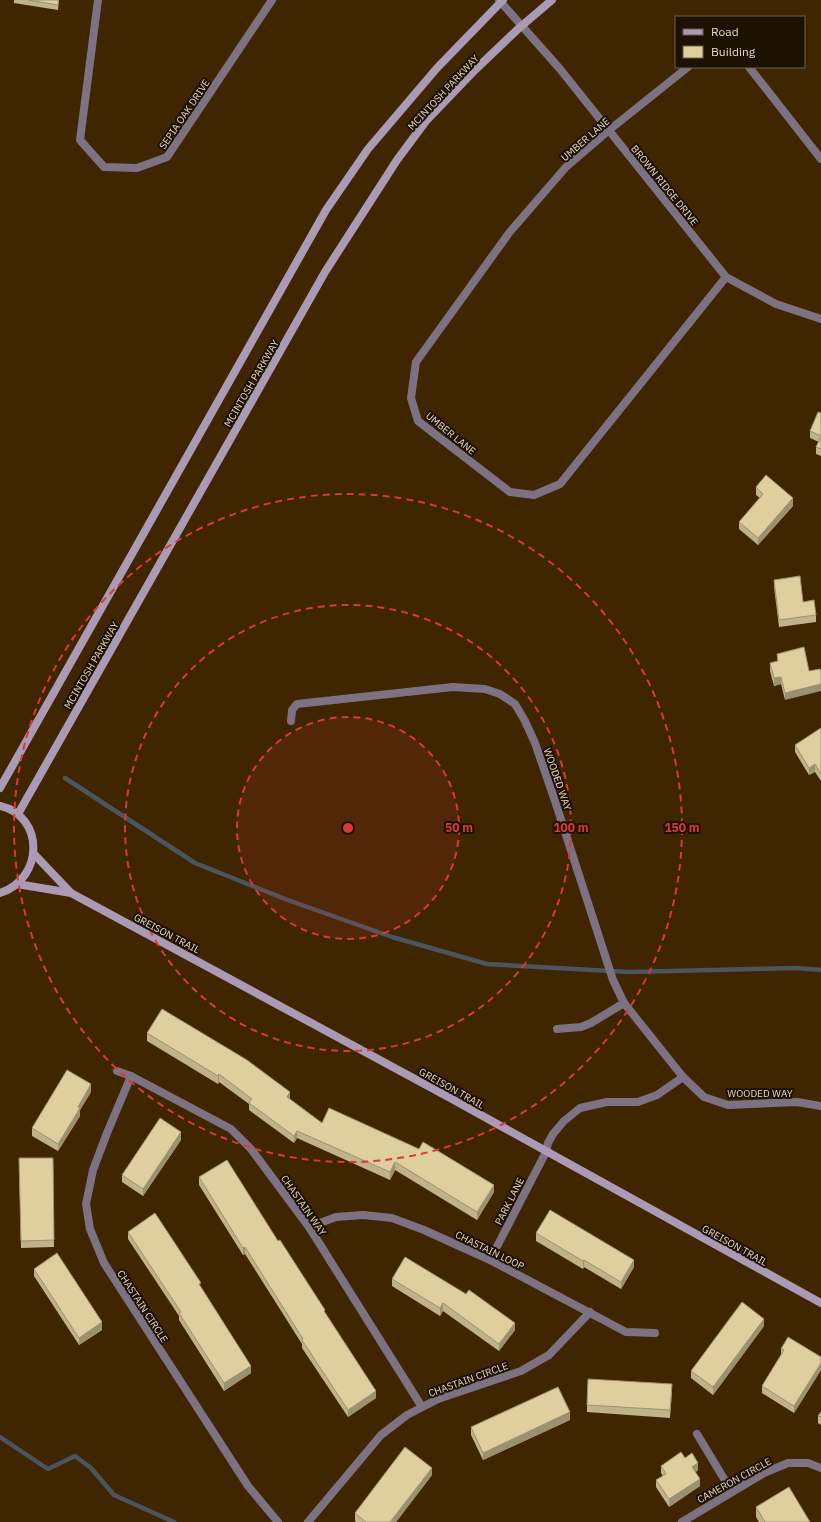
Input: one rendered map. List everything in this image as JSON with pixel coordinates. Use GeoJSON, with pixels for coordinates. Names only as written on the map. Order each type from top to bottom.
{"type":"FeatureCollection","features":[{"type":"Feature","properties":{"kind":"street","name":"SEPIA OAK DRIVE"},"geometry":{"type":"LineString","coordinates":[[98,0],[80,140],[104,167],[137,168],[167,157],[272,0]]}},
{"type":"Feature","properties":{"kind":"street","name":"MCINTOSH PARKWAY"},"geometry":{"type":"LineString","coordinates":[[18,814],[325,272],[388,173],[426,121],[475,70],[552,0]]}},
{"type":"Feature","properties":{"kind":"street","name":"MCINTOSH PARKWAY"},"geometry":{"type":"LineString","coordinates":[[0,788],[326,210],[368,148],[437,68],[501,1]]}},
{"type":"Feature","properties":{"kind":"street","name":"BROWN RIDGE DRIVE"},"geometry":{"type":"LineString","coordinates":[[501,1],[560,69],[726,277],[776,304],[821,319]]}},
{"type":"Feature","properties":{"kind":"street","name":"UMBER LANE"},"geometry":{"type":"LineString","coordinates":[[687,68],[608,131],[566,167],[509,233],[416,362],[411,398],[418,421],[510,492],[534,496],[560,484],[726,277]]}},
{"type":"Feature","properties":{"kind":"street"},"geometry":{"type":"LineString","coordinates":[[750,68],[821,159]]}},
{"type":"Feature","properties":{"kind":"street","name":"WOODED WAY"},"geometry":{"type":"LineString","coordinates":[[291,721],[292,710],[297,704],[453,687],[485,690],[500,694],[515,704],[535,743],[556,801],[613,980],[624,1003],[683,1077],[704,1097],[728,1105],[797,1102],[821,1106]]}},
{"type":"Feature","properties":{"kind":"street"},"geometry":{"type":"LineString","coordinates":[[0,806],[18,814],[27,826],[33,839],[34,854],[31,865],[25,876],[17,884],[0,893]]}},
{"type":"Feature","properties":{"kind":"street","name":"GREISON TRAIL"},"geometry":{"type":"LineString","coordinates":[[34,854],[71,893],[431,1088],[821,1303]]}},
{"type":"Feature","properties":{"kind":"street","name":"GREISON TRAIL"},"geometry":{"type":"LineString","coordinates":[[17,884],[71,893]]}},
{"type":"Feature","properties":{"kind":"street"},"geometry":{"type":"LineString","coordinates":[[558,1028],[581,1027],[591,1023],[624,1003]]}},
{"type":"Feature","properties":{"kind":"street","name":"CHASTAIN WAY"},"geometry":{"type":"LineString","coordinates":[[117,1071],[131,1076],[232,1129],[251,1149],[308,1227],[422,1407]]}},
{"type":"Feature","properties":{"kind":"street","name":"CHASTAIN CIRCLE"},"geometry":{"type":"LineString","coordinates":[[131,1076],[93,1170],[86,1204],[90,1229],[104,1263],[248,1486],[278,1522]]}},
{"type":"Feature","properties":{"kind":"street"},"geometry":{"type":"LineString","coordinates":[[546,1152],[548,1143],[553,1134],[580,1108],[607,1102],[638,1102],[657,1095],[683,1077]]}},
{"type":"Feature","properties":{"kind":"street","name":"PARK LANE"},"geometry":{"type":"LineString","coordinates":[[490,1260],[546,1152]]}},
{"type":"Feature","properties":{"kind":"street","name":"CHASTAIN LOOP"},"geometry":{"type":"LineString","coordinates":[[308,1227],[336,1217],[363,1215],[392,1218],[424,1230],[490,1260],[626,1332],[655,1333]]}},
{"type":"Feature","properties":{"kind":"street","name":"CHASTAIN CIRCLE"},"geometry":{"type":"LineString","coordinates":[[308,1522],[381,1435],[407,1415],[438,1399],[521,1371],[549,1355],[590,1312]]}},
{"type":"Feature","properties":{"kind":"street"},"geometry":{"type":"LineString","coordinates":[[697,1434],[732,1492]]}},
{"type":"Feature","properties":{"kind":"street","name":"CAMERON CIRCLE"},"geometry":{"type":"LineString","coordinates":[[688,1521],[764,1473],[788,1463],[808,1463],[821,1468]]}},
{"type":"Feature","properties":{"kind":"building"},"geometry":{"type":"Polygon","coordinates":[[[28,0],[58,0],[58,5],[28,0]]]}},
{"type":"Feature","properties":{"kind":"building"},"geometry":{"type":"Polygon","coordinates":[[[818,412],[821,413],[821,436],[810,431],[818,412]]]}},
{"type":"Feature","properties":{"kind":"building"},"geometry":{"type":"Polygon","coordinates":[[[821,437],[821,449],[816,447],[821,437]]]}},
{"type":"Feature","properties":{"kind":"building"},"geometry":{"type":"Polygon","coordinates":[[[766,475],[793,498],[758,538],[739,522],[763,494],[756,487],[766,475]]]}},
{"type":"Feature","properties":{"kind":"building"},"geometry":{"type":"Polygon","coordinates":[[[800,576],[803,602],[814,600],[816,615],[779,620],[774,580],[800,576]]]}},
{"type":"Feature","properties":{"kind":"building"},"geometry":{"type":"Polygon","coordinates":[[[804,647],[809,671],[820,669],[821,684],[785,693],[781,677],[774,678],[770,663],[778,661],[777,654],[804,647]]]}},
{"type":"Feature","properties":{"kind":"building"},"geometry":{"type":"Polygon","coordinates":[[[821,728],[821,774],[815,764],[809,768],[795,745],[821,728]]]}},
{"type":"Feature","properties":{"kind":"building"},"geometry":{"type":"Polygon","coordinates":[[[162,1009],[247,1060],[290,1092],[287,1097],[322,1123],[329,1108],[419,1149],[423,1142],[494,1185],[477,1212],[395,1162],[390,1172],[297,1131],[294,1136],[249,1103],[252,1099],[219,1074],[218,1076],[147,1033],[162,1009]]]}},
{"type":"Feature","properties":{"kind":"building"},"geometry":{"type":"Polygon","coordinates":[[[67,1070],[91,1084],[78,1107],[80,1108],[58,1144],[32,1128],[67,1070]]]}},
{"type":"Feature","properties":{"kind":"building"},"geometry":{"type":"Polygon","coordinates":[[[160,1118],[181,1132],[143,1189],[122,1175],[160,1118]]]}},
{"type":"Feature","properties":{"kind":"building"},"geometry":{"type":"Polygon","coordinates":[[[19,1158],[53,1158],[54,1240],[21,1241],[19,1158]]]}},
{"type":"Feature","properties":{"kind":"building"},"geometry":{"type":"Polygon","coordinates":[[[227,1160],[376,1391],[348,1410],[199,1177],[227,1160]]]}},
{"type":"Feature","properties":{"kind":"building"},"geometry":{"type":"Polygon","coordinates":[[[550,1210],[634,1260],[621,1282],[536,1233],[550,1210]]]}},
{"type":"Feature","properties":{"kind":"building"},"geometry":{"type":"Polygon","coordinates":[[[155,1213],[201,1283],[199,1284],[251,1366],[224,1383],[179,1313],[181,1312],[128,1232],[155,1213]]]}},
{"type":"Feature","properties":{"kind":"building"},"geometry":{"type":"Polygon","coordinates":[[[57,1253],[102,1322],[79,1338],[34,1269],[57,1253]]]}},
{"type":"Feature","properties":{"kind":"building"},"geometry":{"type":"Polygon","coordinates":[[[405,1257],[466,1294],[469,1290],[515,1323],[499,1344],[443,1303],[440,1308],[392,1279],[405,1257]]]}},
{"type":"Feature","properties":{"kind":"building"},"geometry":{"type":"Polygon","coordinates":[[[742,1302],[764,1319],[713,1387],[691,1371],[742,1302]]]}},
{"type":"Feature","properties":{"kind":"building"},"geometry":{"type":"Polygon","coordinates":[[[788,1337],[821,1357],[821,1363],[794,1406],[762,1386],[784,1350],[781,1349],[788,1337]]]}},
{"type":"Feature","properties":{"kind":"building"},"geometry":{"type":"Polygon","coordinates":[[[588,1379],[672,1384],[670,1410],[587,1405],[588,1379]]]}},
{"type":"Feature","properties":{"kind":"building"},"geometry":{"type":"Polygon","coordinates":[[[558,1387],[570,1412],[483,1453],[471,1427],[558,1387]]]}},
{"type":"Feature","properties":{"kind":"building"},"geometry":{"type":"Polygon","coordinates":[[[405,1447],[432,1468],[390,1522],[366,1522],[355,1513],[405,1447]]]}},
{"type":"Feature","properties":{"kind":"building"},"geometry":{"type":"Polygon","coordinates":[[[681,1452],[685,1458],[692,1453],[698,1463],[692,1467],[700,1479],[669,1499],[656,1480],[666,1474],[661,1466],[681,1452]]]}},
{"type":"Feature","properties":{"kind":"building"},"geometry":{"type":"Polygon","coordinates":[[[789,1487],[810,1522],[765,1522],[756,1507],[789,1487]]]}},
{"type":"Feature","properties":{"kind":"waterway"},"geometry":{"type":"LineString","coordinates":[[65,778],[195,863],[285,899],[392,937],[487,964],[628,972],[797,968],[821,970]]}},
{"type":"Feature","properties":{"kind":"waterway"},"geometry":{"type":"LineString","coordinates":[[0,1437],[48,1469],[75,1456],[91,1468],[114,1495],[174,1522]]}}]}
